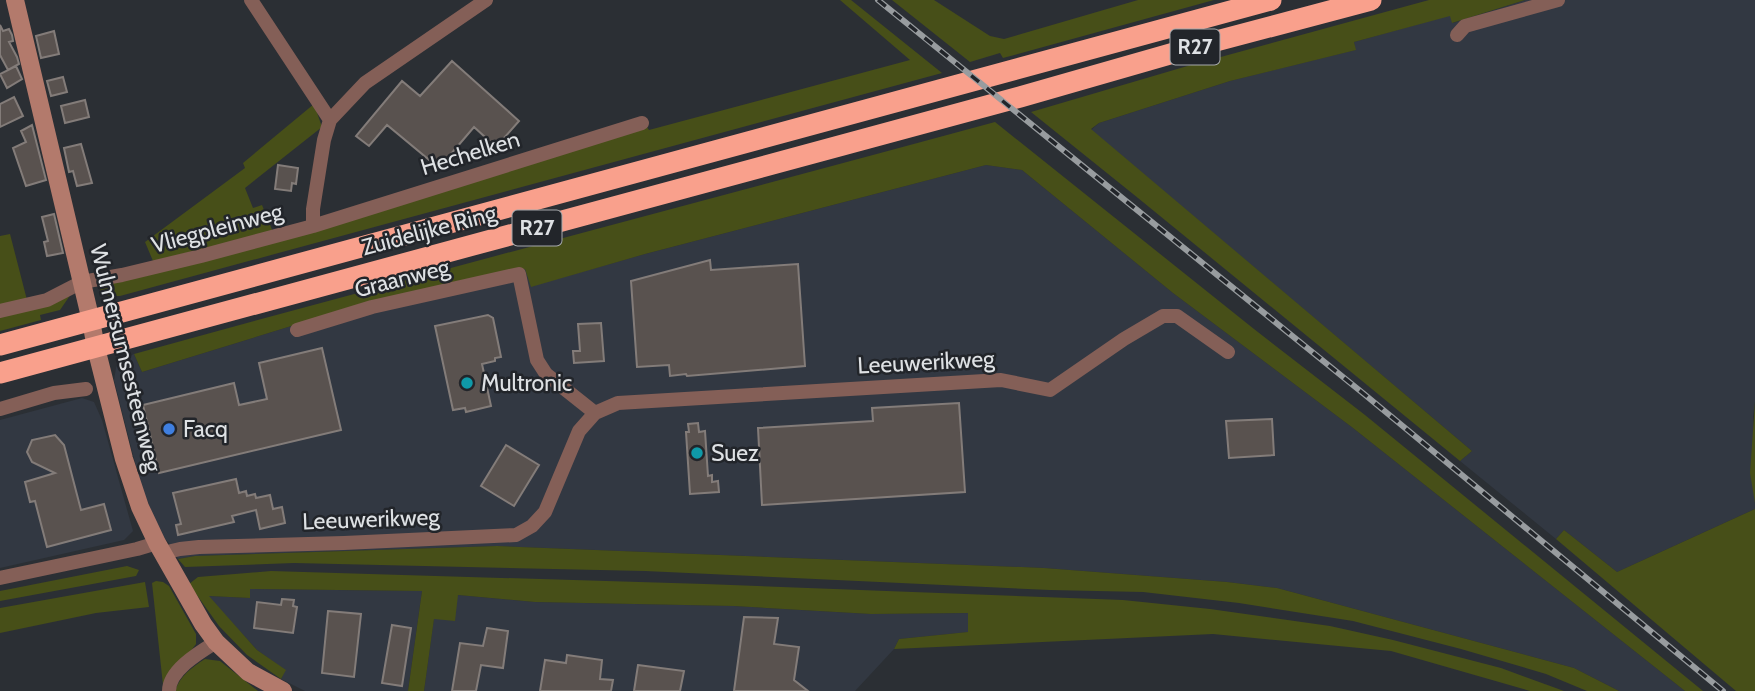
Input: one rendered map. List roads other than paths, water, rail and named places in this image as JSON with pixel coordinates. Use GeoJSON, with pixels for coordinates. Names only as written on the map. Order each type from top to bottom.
{"type":"FeatureCollection","features":[{"type":"Feature","properties":{"kind":"highway","name":"Zuidelijke Ring"},"geometry":{"type":"LineString","coordinates":[[91,321],[1271,0]]}},
{"type":"Feature","properties":{"kind":"highway","name":"Zuidelijke Ring"},"geometry":{"type":"LineString","coordinates":[[96,348],[1371,0]]}},
{"type":"Feature","properties":{"kind":"highway","name":"R27"},"geometry":{"type":"LineString","coordinates":[[0,345],[91,321]]}},
{"type":"Feature","properties":{"kind":"highway","name":"R27"},"geometry":{"type":"LineString","coordinates":[[0,373],[96,348]]}},
{"type":"Feature","properties":{"kind":"street","name":"Wulmersumsesteenweg"},"geometry":{"type":"LineString","coordinates":[[15,0],[96,348],[140,507],[160,548],[216,642],[248,671],[283,691]]}},
{"type":"Feature","properties":{"kind":"street"},"geometry":{"type":"LineString","coordinates":[[251,0],[330,120]]}},
{"type":"Feature","properties":{"kind":"street","name":"Vliegpleinweg"},"geometry":{"type":"LineString","coordinates":[[0,312],[47,300],[82,282],[175,263],[313,226],[313,209],[324,140],[330,120],[365,83],[486,0]]}},
{"type":"Feature","properties":{"kind":"street"},"geometry":{"type":"LineString","coordinates":[[1457,36],[1465,26],[1558,0]]}},
{"type":"Feature","properties":{"kind":"street","name":"Hechelken"},"geometry":{"type":"LineString","coordinates":[[313,226],[642,123]]}},
{"type":"Feature","properties":{"kind":"street","name":"Graanweg"},"geometry":{"type":"LineString","coordinates":[[297,330],[372,307],[519,274],[537,360],[546,374],[595,413]]}},
{"type":"Feature","properties":{"kind":"street","name":"Leeuwerikweg"},"geometry":{"type":"LineString","coordinates":[[0,578],[137,549],[331,544],[516,535],[532,526],[545,512],[579,431],[595,413],[618,403],[1001,380],[1050,390],[1124,339],[1163,316],[1177,316],[1228,352]]}},
{"type":"Feature","properties":{"kind":"street"},"geometry":{"type":"LineString","coordinates":[[0,409],[66,391],[86,389]]}},
{"type":"Feature","properties":{"kind":"street"},"geometry":{"type":"LineString","coordinates":[[169,691],[173,675],[216,642]]}},
{"type":"Feature","properties":{"kind":"railway"},"geometry":{"type":"LineString","coordinates":[[878,0],[1364,394],[1723,691]]}},
{"type":"Feature","properties":{"kind":"place","name":"Multronic"},"geometry":{"type":"Point","coordinates":[467,383]}},
{"type":"Feature","properties":{"kind":"place","name":"Facq"},"geometry":{"type":"Point","coordinates":[169,429]}},
{"type":"Feature","properties":{"kind":"place","name":"Suez"},"geometry":{"type":"Point","coordinates":[697,453]}}]}
